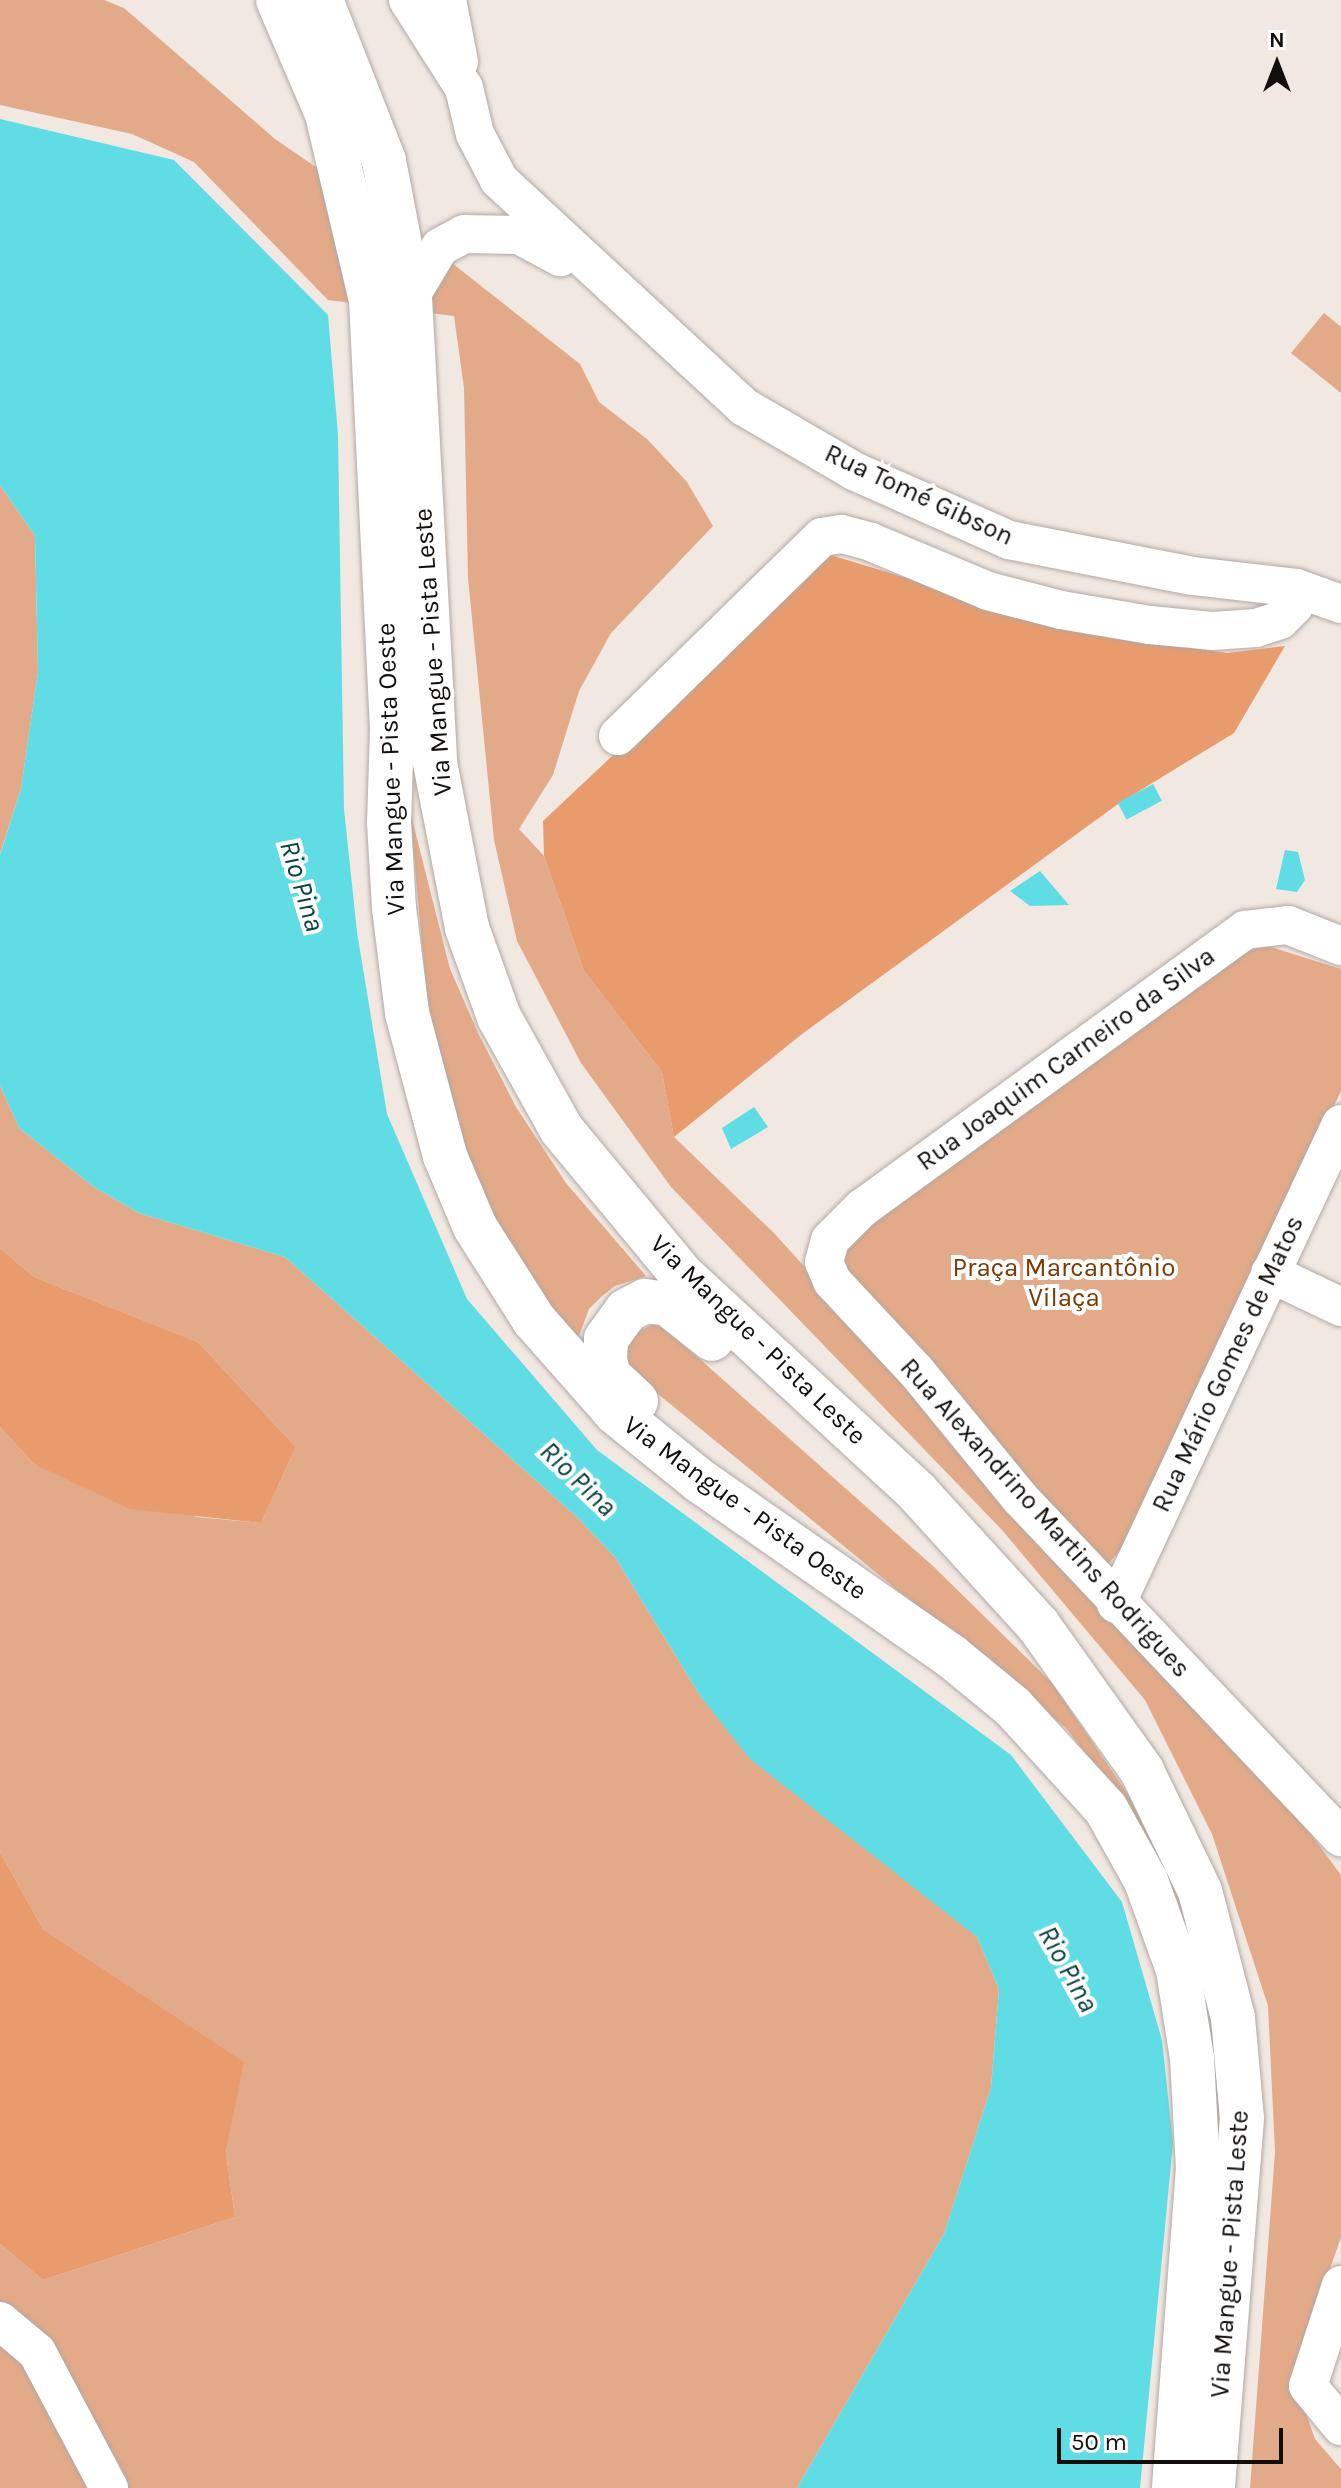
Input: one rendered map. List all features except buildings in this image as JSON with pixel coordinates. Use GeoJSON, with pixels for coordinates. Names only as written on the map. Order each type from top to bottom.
{"type":"FeatureCollection","features":[{"type":"Feature","properties":{"kind":"main road","name":"Via Mangue - Pista Oeste"},"geometry":{"type":"LineString","coordinates":[[278,0],[313,75],[395,346],[394,908],[410,1027],[445,1156],[475,1227],[558,1349],[616,1413],[700,1481],[788,1541],[1013,1707],[1106,1809],[1146,1881],[1178,1970],[1192,2058],[1198,2168],[1174,2488]]}},
{"type":"Feature","properties":{"kind":"main road","name":"Via Mangue - Pista Leste"},"geometry":{"type":"LineString","coordinates":[[321,0],[384,161],[410,297],[395,346],[435,763],[467,928],[499,1017],[562,1130],[681,1274],[917,1492],[1048,1638],[1142,1771],[1179,1840],[1218,1951],[1233,2018],[1242,2118],[1239,2195],[1213,2488]]}},
{"type":"Feature","properties":{"kind":"main road"},"geometry":{"type":"LineString","coordinates":[[788,1541],[609,1376],[606,1339],[613,1324],[635,1305],[659,1301],[680,1310],[1048,1638]]}},
{"type":"Feature","properties":{"kind":"street","name":"Rua Tomé Gibson"},"geometry":{"type":"LineString","coordinates":[[408,0],[464,88],[475,134],[499,180],[598,277],[744,407],[854,471],[1009,540],[1068,553],[1296,588],[1340,602]]}},
{"type":"Feature","properties":{"kind":"street"},"geometry":{"type":"LineString","coordinates":[[447,0],[464,88]]}},
{"type":"Feature","properties":{"kind":"street","name":"Rua Tomé Gibson"},"geometry":{"type":"LineString","coordinates":[[410,297],[440,247],[464,234],[488,230],[519,235],[598,277]]}},
{"type":"Feature","properties":{"kind":"street"},"geometry":{"type":"LineString","coordinates":[[618,736],[822,537],[842,534],[871,542],[1017,599],[1150,625],[1212,631],[1256,628],[1280,620],[1294,606],[1296,588]]}},
{"type":"Feature","properties":{"kind":"street","name":"Rua Joaquim Carneiro da Silva"},"geometry":{"type":"LineString","coordinates":[[824,1262],[830,1240],[862,1208],[1245,930],[1288,925],[1341,946]]}},
{"type":"Feature","properties":{"kind":"street","name":"Rua Mário Gomes de Matos"},"geometry":{"type":"LineString","coordinates":[[1116,1604],[1341,1124]]}},
{"type":"Feature","properties":{"kind":"street","name":"Rua Alexandrino Martins Rodrigues"},"geometry":{"type":"LineString","coordinates":[[824,1262],[832,1281],[1116,1604],[1341,1837]]}},
{"type":"Feature","properties":{"kind":"street"},"geometry":{"type":"LineString","coordinates":[[1270,1273],[1341,1307]]}},
{"type":"Feature","properties":{"kind":"street"},"geometry":{"type":"LineString","coordinates":[[1341,2285],[1308,2386],[1341,2426]]}},
{"type":"Feature","properties":{"kind":"street"},"geometry":{"type":"LineString","coordinates":[[0,2321],[37,2352],[109,2488]]}},
{"type":"Feature","properties":{"kind":"green space"},"geometry":{"type":"Polygon","coordinates":[[[0,0],[104,0],[124,8],[275,139],[424,241],[580,364],[599,402],[647,439],[687,482],[713,526],[611,633],[579,691],[553,775],[519,829],[544,856],[584,971],[662,1072],[674,1137],[774,1233],[1282,1795],[1341,1875],[1341,2237],[1293,2376],[1315,2439],[1341,2469],[1341,2488],[1250,2488],[1275,2152],[1268,2006],[1212,1834],[1145,1700],[1002,1530],[671,1187],[581,1063],[517,941],[494,840],[468,578],[464,388],[454,316],[328,300],[194,162],[132,134],[0,105],[0,0]]]}},
{"type":"Feature","properties":{"kind":"green space"},"geometry":{"type":"Polygon","coordinates":[[[1324,313],[1341,327],[1341,393],[1291,353],[1324,313]]]}},
{"type":"Feature","properties":{"kind":"green space"},"geometry":{"type":"Polygon","coordinates":[[[0,485],[35,536],[38,672],[21,789],[0,854],[0,485]]]}},
{"type":"Feature","properties":{"kind":"green space"},"geometry":{"type":"Polygon","coordinates":[[[410,811],[450,969],[479,1035],[516,1107],[566,1183],[646,1276],[615,1286],[601,1297],[589,1309],[576,1344],[510,1251],[470,1171],[429,1021],[410,811]]]}},
{"type":"Feature","properties":{"kind":"green space","name":"Praça Marcantônio Vilaça"},"geometry":{"type":"Polygon","coordinates":[[[1268,946],[1341,969],[1341,1091],[1126,1543],[1106,1567],[842,1276],[838,1241],[1235,954],[1268,946]]]}},
{"type":"Feature","properties":{"kind":"green space"},"geometry":{"type":"Polygon","coordinates":[[[0,1085],[19,1128],[94,1187],[139,1213],[285,1257],[577,1517],[615,1557],[701,1697],[977,1937],[999,1989],[991,2088],[944,2234],[797,2488],[0,2488],[0,2244],[43,2280],[235,2217],[226,2153],[243,2062],[43,1929],[0,1852],[0,1427],[34,1464],[197,1517],[261,1523],[296,1447],[198,1342],[34,1277],[0,1248],[0,1085]]]}},
{"type":"Feature","properties":{"kind":"green space"},"geometry":{"type":"Polygon","coordinates":[[[658,1322],[934,1567],[1052,1683],[1131,1799],[1172,1889],[1190,1947],[1143,1830],[1067,1729],[630,1371],[623,1360],[629,1336],[658,1322]]]}},
{"type":"Feature","properties":{"kind":"shaded area"},"geometry":{"type":"Polygon","coordinates":[[[827,554],[1089,633],[1227,653],[1285,646],[1234,733],[1118,804],[802,1034],[674,1137],[662,1072],[584,971],[544,856],[543,821],[827,554]]]}},
{"type":"Feature","properties":{"kind":"shaded area"},"geometry":{"type":"Polygon","coordinates":[[[0,1248],[34,1277],[198,1342],[296,1447],[261,1523],[130,1509],[34,1464],[0,1427],[0,1248]]]}},
{"type":"Feature","properties":{"kind":"shaded area"},"geometry":{"type":"Polygon","coordinates":[[[0,1852],[43,1929],[244,2062],[226,2153],[235,2217],[43,2280],[0,2244],[0,1852]]]}},
{"type":"Feature","properties":{"kind":"water","name":"Rio Pina"},"geometry":{"type":"Polygon","coordinates":[[[0,119],[174,160],[328,315],[338,435],[344,809],[357,932],[387,1114],[467,1299],[597,1450],[1011,1755],[1122,1902],[1162,2040],[1173,2143],[1140,2488],[797,2488],[944,2234],[991,2088],[999,1989],[977,1937],[750,1759],[701,1697],[615,1557],[577,1517],[285,1257],[139,1213],[94,1187],[19,1128],[0,1085],[0,855],[21,789],[38,672],[35,536],[0,485],[0,119]]]}},
{"type":"Feature","properties":{"kind":"water"},"geometry":{"type":"Polygon","coordinates":[[[1153,784],[1162,801],[1127,820],[1118,803],[1153,784]]]}},
{"type":"Feature","properties":{"kind":"water"},"geometry":{"type":"Polygon","coordinates":[[[1285,850],[1298,852],[1305,880],[1297,892],[1276,889],[1285,850]]]}},
{"type":"Feature","properties":{"kind":"water"},"geometry":{"type":"Polygon","coordinates":[[[1040,871],[1069,905],[1030,906],[1010,891],[1040,871]]]}},
{"type":"Feature","properties":{"kind":"water"},"geometry":{"type":"Polygon","coordinates":[[[754,1107],[768,1127],[731,1149],[722,1128],[754,1107]]]}}]}
